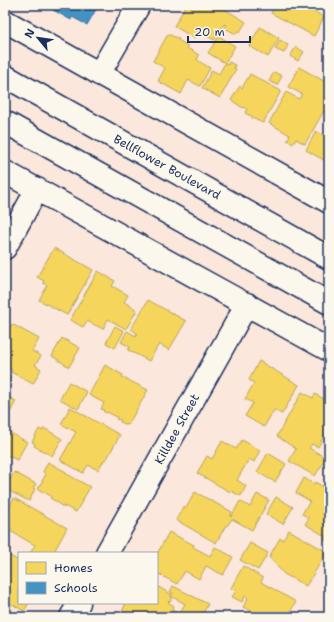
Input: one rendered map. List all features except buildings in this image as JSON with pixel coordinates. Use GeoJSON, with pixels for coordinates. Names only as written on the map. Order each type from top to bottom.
{"type":"FeatureCollection","features":[{"type":"Feature","properties":{"kind":"street"},"geometry":{"type":"LineString","coordinates":[[99,74],[138,5]]}},
{"type":"Feature","properties":{"kind":"street"},"geometry":{"type":"LineString","coordinates":[[5,21],[329,202]]}},
{"type":"Feature","properties":{"kind":"street","name":"Bellflower Boulevard"},"geometry":{"type":"LineString","coordinates":[[5,76],[329,258]]}},
{"type":"Feature","properties":{"kind":"street"},"geometry":{"type":"LineString","coordinates":[[5,122],[329,304]]}},
{"type":"Feature","properties":{"kind":"street"},"geometry":{"type":"LineString","coordinates":[[5,172],[329,350]]}},
{"type":"Feature","properties":{"kind":"street"},"geometry":{"type":"LineString","coordinates":[[5,248],[38,189]]}},
{"type":"Feature","properties":{"kind":"street","name":"Killdee Street"},"geometry":{"type":"LineString","coordinates":[[108,552],[247,304]]}},
{"type":"Feature","properties":{"kind":"street"},"geometry":{"type":"LineString","coordinates":[[71,617],[78,604]]}}]}
